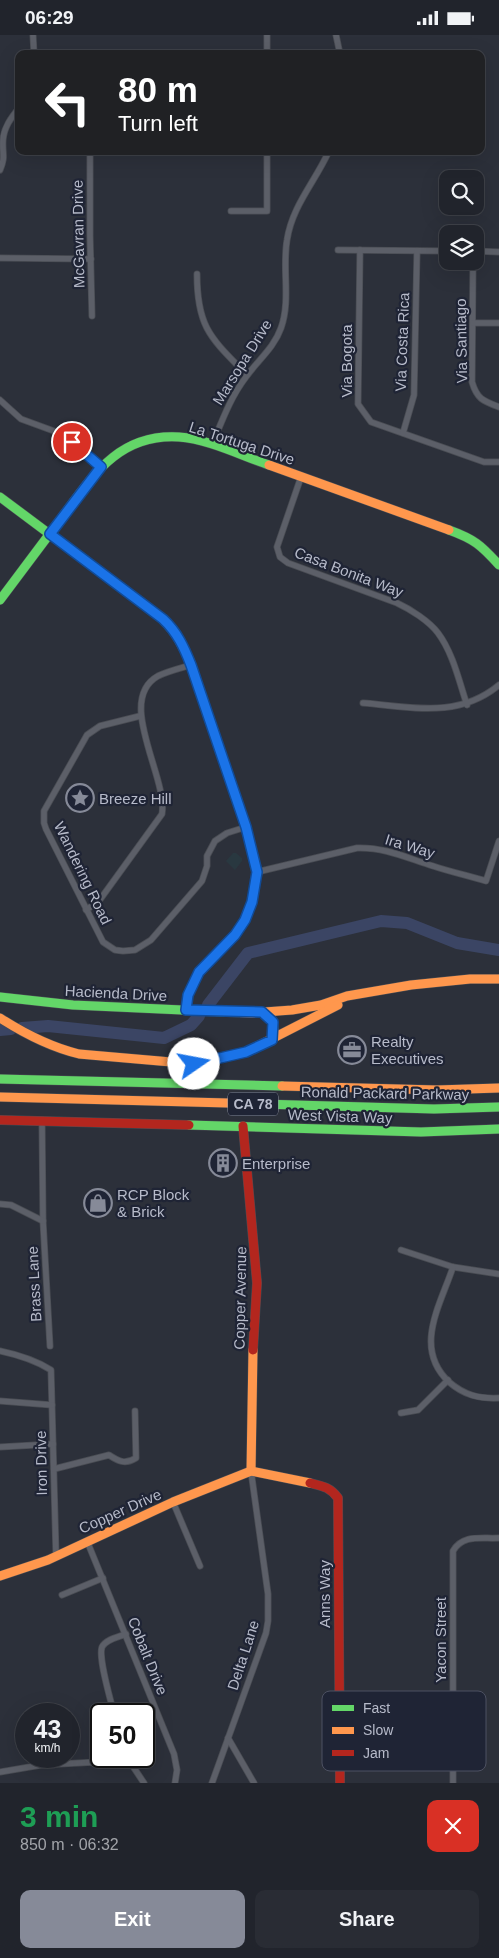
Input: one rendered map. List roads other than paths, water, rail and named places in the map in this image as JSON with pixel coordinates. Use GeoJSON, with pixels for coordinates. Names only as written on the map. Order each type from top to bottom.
{"type":"FeatureCollection","features":[{"type":"Feature","properties":{"kind":"main road","name":"La Tortuga Drive"},"geometry":{"type":"LineString","coordinates":[[0,601],[101,467],[125,447],[156,437],[179,436],[196,439],[465,536],[481,545],[499,565]]}},
{"type":"Feature","properties":{"kind":"main road"},"geometry":{"type":"LineString","coordinates":[[0,497],[163,619],[174,629],[191,665],[246,827],[257,872],[252,902],[245,920],[235,935],[199,972],[188,995],[186,1010]]}},
{"type":"Feature","properties":{"kind":"main road","name":"Hacienda Drive"},"geometry":{"type":"LineString","coordinates":[[0,997],[73,1005],[262,1012],[311,1007],[347,997],[411,985],[470,979],[499,979]]}},
{"type":"Feature","properties":{"kind":"main road","name":"Hacienda Drive"},"geometry":{"type":"LineString","coordinates":[[0,1018],[38,1041],[62,1051],[79,1055],[194,1064],[246,1052],[330,1008],[378,991]]}},
{"type":"Feature","properties":{"kind":"main road"},"geometry":{"type":"LineString","coordinates":[[262,1012],[273,1022],[272,1040]]}},
{"type":"Feature","properties":{"kind":"main road"},"geometry":{"type":"LineString","coordinates":[[0,1072],[36,1080]]}},
{"type":"Feature","properties":{"kind":"main road","name":"Ronald Packard Parkway"},"geometry":{"type":"LineString","coordinates":[[0,1079],[428,1090],[499,1088]]}},
{"type":"Feature","properties":{"kind":"main road","name":"Ronald Packard Parkway"},"geometry":{"type":"LineString","coordinates":[[2,1097],[434,1109],[499,1107]]}},
{"type":"Feature","properties":{"kind":"main road","name":"West Vista Way"},"geometry":{"type":"LineString","coordinates":[[0,1120],[421,1132],[499,1129]]}},
{"type":"Feature","properties":{"kind":"main road","name":"Copper Avenue"},"geometry":{"type":"LineString","coordinates":[[243,1126],[246,1134],[257,1283],[253,1330],[251,1471]]}},
{"type":"Feature","properties":{"kind":"main road","name":"Copper Drive"},"geometry":{"type":"LineString","coordinates":[[0,1575],[48,1560],[172,1502],[251,1471]]}},
{"type":"Feature","properties":{"kind":"main road","name":"Anns Way"},"geometry":{"type":"LineString","coordinates":[[251,1471],[326,1487],[333,1491],[338,1498],[339,1691]]}},
{"type":"Feature","properties":{"kind":"street"},"geometry":{"type":"LineString","coordinates":[[33,35],[34,50]]}},
{"type":"Feature","properties":{"kind":"street"},"geometry":{"type":"LineString","coordinates":[[267,35],[267,50]]}},
{"type":"Feature","properties":{"kind":"street"},"geometry":{"type":"LineString","coordinates":[[336,35],[339,50]]}},
{"type":"Feature","properties":{"kind":"street"},"geometry":{"type":"LineString","coordinates":[[0,171],[5,160],[3,140],[6,126],[15,114]]}},
{"type":"Feature","properties":{"kind":"street","name":"McGavran Drive"},"geometry":{"type":"LineString","coordinates":[[90,155],[92,316]]}},
{"type":"Feature","properties":{"kind":"street"},"geometry":{"type":"LineString","coordinates":[[231,211],[267,211],[267,155]]}},
{"type":"Feature","properties":{"kind":"street","name":"Marsopa Drive"},"geometry":{"type":"LineString","coordinates":[[212,445],[230,399],[247,375],[262,360],[282,327],[285,309],[287,241],[295,212],[327,155]]}},
{"type":"Feature","properties":{"kind":"street"},"geometry":{"type":"LineString","coordinates":[[338,250],[439,251]]}},
{"type":"Feature","properties":{"kind":"street","name":"Via Bogota"},"geometry":{"type":"LineString","coordinates":[[360,250],[358,404],[371,422],[484,462],[499,462]]}},
{"type":"Feature","properties":{"kind":"street","name":"Via Costa Rica"},"geometry":{"type":"LineString","coordinates":[[403,433],[414,395],[416,251]]}},
{"type":"Feature","properties":{"kind":"street"},"geometry":{"type":"LineString","coordinates":[[484,251],[499,252]]}},
{"type":"Feature","properties":{"kind":"street"},"geometry":{"type":"LineString","coordinates":[[0,258],[91,259]]}},
{"type":"Feature","properties":{"kind":"street","name":"Via Santiago"},"geometry":{"type":"LineString","coordinates":[[473,270],[472,382],[476,394],[486,402],[499,407]]}},
{"type":"Feature","properties":{"kind":"street"},"geometry":{"type":"LineString","coordinates":[[196,274],[196,294],[205,326],[219,346],[247,375]]}},
{"type":"Feature","properties":{"kind":"street"},"geometry":{"type":"LineString","coordinates":[[473,323],[499,323]]}},
{"type":"Feature","properties":{"kind":"street"},"geometry":{"type":"LineString","coordinates":[[0,400],[21,419],[62,434],[101,467]]}},
{"type":"Feature","properties":{"kind":"street","name":"Casa Bonita Way"},"geometry":{"type":"LineString","coordinates":[[301,477],[277,547],[280,557],[288,563],[410,609],[437,632],[450,655],[467,705]]}},
{"type":"Feature","properties":{"kind":"street"},"geometry":{"type":"LineString","coordinates":[[86,910],[99,901],[162,814],[163,799],[140,716],[140,699],[143,691],[158,676],[191,665]]}},
{"type":"Feature","properties":{"kind":"street"},"geometry":{"type":"LineString","coordinates":[[363,703],[437,709],[467,705],[489,694],[499,685]]}},
{"type":"Feature","properties":{"kind":"street","name":"Wandering Road"},"geometry":{"type":"LineString","coordinates":[[140,716],[100,726],[87,735],[44,811],[46,829],[103,942],[123,951],[135,949],[151,940],[202,881],[207,866],[207,857],[215,841],[227,833],[246,827]]}},
{"type":"Feature","properties":{"kind":"street","name":"Ira Way"},"geometry":{"type":"LineString","coordinates":[[257,872],[357,848],[380,848],[486,881],[499,841]]}},
{"type":"Feature","properties":{"kind":"street","name":"Brass Lane"},"geometry":{"type":"LineString","coordinates":[[42,1120],[43,1221],[50,1346]]}},
{"type":"Feature","properties":{"kind":"street"},"geometry":{"type":"LineString","coordinates":[[0,1204],[11,1205],[43,1221]]}},
{"type":"Feature","properties":{"kind":"street"},"geometry":{"type":"LineString","coordinates":[[401,1250],[453,1267],[499,1275]]}},
{"type":"Feature","properties":{"kind":"street"},"geometry":{"type":"LineString","coordinates":[[453,1267],[431,1331],[431,1354],[437,1366],[457,1388],[470,1396],[499,1398]]}},
{"type":"Feature","properties":{"kind":"street","name":"Iron Drive"},"geometry":{"type":"LineString","coordinates":[[0,1351],[37,1362],[51,1370],[56,1555]]}},
{"type":"Feature","properties":{"kind":"street"},"geometry":{"type":"LineString","coordinates":[[401,1413],[418,1410],[448,1380]]}},
{"type":"Feature","properties":{"kind":"street"},"geometry":{"type":"LineString","coordinates":[[0,1401],[52,1405]]}},
{"type":"Feature","properties":{"kind":"street"},"geometry":{"type":"LineString","coordinates":[[54,1469],[109,1455],[124,1462],[136,1459],[135,1411]]}},
{"type":"Feature","properties":{"kind":"street"},"geometry":{"type":"LineString","coordinates":[[0,1447],[53,1444]]}},
{"type":"Feature","properties":{"kind":"street","name":"Delta Lane"},"geometry":{"type":"LineString","coordinates":[[212,1783],[266,1633],[268,1621],[268,1594],[251,1471]]}},
{"type":"Feature","properties":{"kind":"street"},"geometry":{"type":"LineString","coordinates":[[172,1502],[200,1566]]}},
{"type":"Feature","properties":{"kind":"street","name":"Yacon Street"},"geometry":{"type":"LineString","coordinates":[[453,1691],[453,1551],[458,1543],[466,1539],[499,1539]]}},
{"type":"Feature","properties":{"kind":"street","name":"Cobalt Drive"},"geometry":{"type":"LineString","coordinates":[[87,1541],[174,1754],[177,1770],[175,1783]]}},
{"type":"Feature","properties":{"kind":"street"},"geometry":{"type":"LineString","coordinates":[[62,1595],[103,1578]]}},
{"type":"Feature","properties":{"kind":"street"},"geometry":{"type":"LineString","coordinates":[[112,1703],[102,1658],[102,1647],[108,1641],[126,1634]]}},
{"type":"Feature","properties":{"kind":"street"},"geometry":{"type":"LineString","coordinates":[[228,1738],[254,1783]]}},
{"type":"Feature","properties":{"kind":"street"},"geometry":{"type":"LineString","coordinates":[[0,1772],[41,1765],[90,1762]]}},
{"type":"Feature","properties":{"kind":"street"},"geometry":{"type":"LineString","coordinates":[[134,1768],[144,1783]]}},
{"type":"Feature","properties":{"kind":"waterway"},"geometry":{"type":"LineString","coordinates":[[208,1005],[248,953],[381,921],[407,923],[457,943],[499,950]]}},
{"type":"Feature","properties":{"kind":"waterway"},"geometry":{"type":"LineString","coordinates":[[22,1028],[48,1026],[164,1038],[191,1025],[199,1016]]}},
{"type":"Feature","properties":{"kind":"waterway"},"geometry":{"type":"LineString","coordinates":[[0,1030],[11,1029]]}},
{"type":"Feature","properties":{"kind":"place","name":"Breeze Hill"},"geometry":{"type":"Point","coordinates":[80,798]}},
{"type":"Feature","properties":{"kind":"place","name":"Realty Executives"},"geometry":{"type":"Point","coordinates":[352,1050]}},
{"type":"Feature","properties":{"kind":"place","name":"Enterprise"},"geometry":{"type":"Point","coordinates":[223,1163]}},
{"type":"Feature","properties":{"kind":"place","name":"RCP Block & Brick"},"geometry":{"type":"Point","coordinates":[98,1203]}}]}
